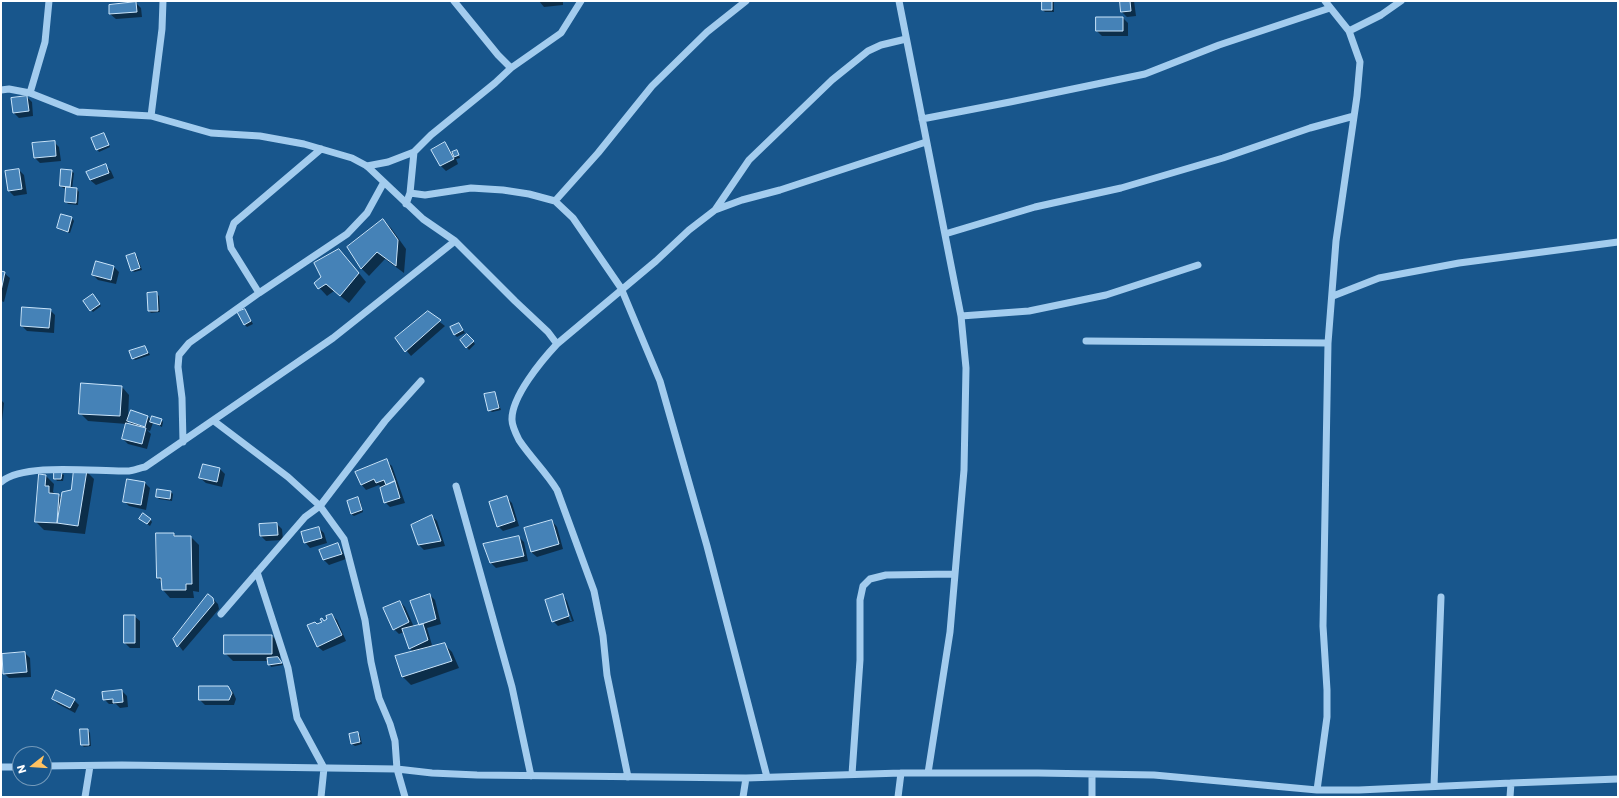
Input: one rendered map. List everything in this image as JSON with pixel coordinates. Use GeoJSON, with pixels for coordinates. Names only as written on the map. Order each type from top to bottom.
{"type":"FeatureCollection","features":[{"type":"Feature","properties":{"kind":"street"},"geometry":{"type":"LineString","coordinates":[[30,92],[45,42],[49,1]]}},
{"type":"Feature","properties":{"kind":"street"},"geometry":{"type":"LineString","coordinates":[[151,116],[162,29],[163,1]]}},
{"type":"Feature","properties":{"kind":"street"},"geometry":{"type":"LineString","coordinates":[[454,1],[510,68]]}},
{"type":"Feature","properties":{"kind":"street"},"geometry":{"type":"LineString","coordinates":[[367,166],[388,162],[414,152],[431,135],[510,68],[561,33],[581,1]]}},
{"type":"Feature","properties":{"kind":"street"},"geometry":{"type":"LineString","coordinates":[[555,201],[598,153],[652,86],[707,32],[746,1]]}},
{"type":"Feature","properties":{"kind":"street"},"geometry":{"type":"LineString","coordinates":[[899,1],[961,316],[966,368],[964,462],[950,632],[928,773]]}},
{"type":"Feature","properties":{"kind":"street"},"geometry":{"type":"LineString","coordinates":[[1317,790],[1327,717],[1323,611],[1328,343],[1333,296],[1336,241],[1354,116],[1360,62],[1349,31],[1324,1]]}},
{"type":"Feature","properties":{"kind":"street"},"geometry":{"type":"LineString","coordinates":[[1349,31],[1381,15],[1401,1]]}},
{"type":"Feature","properties":{"kind":"street"},"geometry":{"type":"LineString","coordinates":[[922,119],[1145,74],[1219,46],[1330,8]]}},
{"type":"Feature","properties":{"kind":"street"},"geometry":{"type":"LineString","coordinates":[[715,210],[749,160],[832,80],[868,51],[881,45],[906,40]]}},
{"type":"Feature","properties":{"kind":"street"},"geometry":{"type":"LineString","coordinates":[[1,90],[9,89],[30,92],[78,112],[151,116],[211,133],[260,136],[321,149],[352,158],[367,166],[423,219],[455,241],[548,332],[557,344]]}},
{"type":"Feature","properties":{"kind":"street"},"geometry":{"type":"LineString","coordinates":[[945,234],[1035,207],[1121,188],[1223,158],[1310,128],[1354,116]]}},
{"type":"Feature","properties":{"kind":"street"},"geometry":{"type":"LineString","coordinates":[[628,777],[607,674],[603,636],[594,591],[557,490],[548,476],[518,439],[512,420],[516,402],[538,364],[557,344],[621,288],[656,261],[689,230],[715,210],[742,200],[780,190],[926,142]]}},
{"type":"Feature","properties":{"kind":"street"},"geometry":{"type":"LineString","coordinates":[[259,293],[231,248],[229,237],[234,223],[321,149]]}},
{"type":"Feature","properties":{"kind":"street"},"geometry":{"type":"LineString","coordinates":[[406,204],[410,193],[414,152]]}},
{"type":"Feature","properties":{"kind":"street"},"geometry":{"type":"LineString","coordinates":[[183,442],[182,398],[178,367],[179,355],[189,343],[346,234],[367,212],[384,182]]}},
{"type":"Feature","properties":{"kind":"street"},"geometry":{"type":"LineString","coordinates":[[410,193],[425,195],[471,188],[503,190],[529,194],[555,201],[573,218],[621,288],[660,381],[707,546],[767,777]]}},
{"type":"Feature","properties":{"kind":"street"},"geometry":{"type":"LineString","coordinates":[[1,482],[6,478],[17,474],[74,469],[129,471],[145,467],[333,338],[455,241]]}},
{"type":"Feature","properties":{"kind":"street"},"geometry":{"type":"LineString","coordinates":[[1333,296],[1379,278],[1459,264],[1618,242]]}},
{"type":"Feature","properties":{"kind":"street"},"geometry":{"type":"LineString","coordinates":[[961,316],[1029,311],[1106,295],[1198,265]]}},
{"type":"Feature","properties":{"kind":"street"},"geometry":{"type":"LineString","coordinates":[[1086,341],[1328,343]]}},
{"type":"Feature","properties":{"kind":"street"},"geometry":{"type":"LineString","coordinates":[[221,614],[304,517],[320,506],[385,421],[421,381]]}},
{"type":"Feature","properties":{"kind":"street"},"geometry":{"type":"LineString","coordinates":[[214,421],[288,477],[320,506],[344,539],[365,620],[371,662],[379,698],[390,724],[395,741],[398,769],[405,797]]}},
{"type":"Feature","properties":{"kind":"street"},"geometry":{"type":"LineString","coordinates":[[456,486],[512,687],[531,776]]}},
{"type":"Feature","properties":{"kind":"street"},"geometry":{"type":"LineString","coordinates":[[256,572],[288,668],[297,718],[324,768],[321,797]]}},
{"type":"Feature","properties":{"kind":"street"},"geometry":{"type":"LineString","coordinates":[[852,774],[860,660],[860,600],[863,586],[870,579],[886,575],[954,574]]}},
{"type":"Feature","properties":{"kind":"street"},"geometry":{"type":"LineString","coordinates":[[1434,786],[1441,597]]}},
{"type":"Feature","properties":{"kind":"street"},"geometry":{"type":"LineString","coordinates":[[52,766],[398,769],[447,774],[746,778],[901,773],[1154,775],[1317,790],[1359,790],[1618,779]]}},
{"type":"Feature","properties":{"kind":"street"},"geometry":{"type":"LineString","coordinates":[[84,797],[90,766]]}},
{"type":"Feature","properties":{"kind":"street"},"geometry":{"type":"LineString","coordinates":[[1,767],[12,767]]}},
{"type":"Feature","properties":{"kind":"street"},"geometry":{"type":"LineString","coordinates":[[898,797],[901,773]]}},
{"type":"Feature","properties":{"kind":"street"},"geometry":{"type":"LineString","coordinates":[[1092,774],[1092,797]]}},
{"type":"Feature","properties":{"kind":"street"},"geometry":{"type":"LineString","coordinates":[[743,797],[746,778]]}},
{"type":"Feature","properties":{"kind":"street"},"geometry":{"type":"LineString","coordinates":[[1510,797],[1511,783]]}},
{"type":"Feature","properties":{"kind":"building"},"geometry":{"type":"Polygon","coordinates":[[[1042,1],[1052,1],[1052,10],[1042,10],[1042,1]]]}},
{"type":"Feature","properties":{"kind":"building"},"geometry":{"type":"Polygon","coordinates":[[[1120,1],[1130,1],[1131,11],[1121,12],[1120,1]]]}},
{"type":"Feature","properties":{"kind":"building"},"geometry":{"type":"Polygon","coordinates":[[[136,2],[137,12],[109,14],[109,5],[136,2]]]}},
{"type":"Feature","properties":{"kind":"building"},"geometry":{"type":"Polygon","coordinates":[[[1096,17],[1123,17],[1123,31],[1096,31],[1096,17]]]}},
{"type":"Feature","properties":{"kind":"building"},"geometry":{"type":"Polygon","coordinates":[[[27,96],[29,111],[13,113],[11,98],[27,96]]]}},
{"type":"Feature","properties":{"kind":"building"},"geometry":{"type":"Polygon","coordinates":[[[104,133],[109,145],[96,150],[91,138],[104,133]]]}},
{"type":"Feature","properties":{"kind":"building"},"geometry":{"type":"Polygon","coordinates":[[[55,141],[56,156],[34,158],[32,143],[55,141]]]}},
{"type":"Feature","properties":{"kind":"building"},"geometry":{"type":"Polygon","coordinates":[[[445,142],[454,159],[440,166],[431,150],[445,142]]]}},
{"type":"Feature","properties":{"kind":"building"},"geometry":{"type":"Polygon","coordinates":[[[457,150],[459,155],[454,157],[452,152],[457,150]]]}},
{"type":"Feature","properties":{"kind":"building"},"geometry":{"type":"Polygon","coordinates":[[[106,164],[109,173],[90,180],[86,172],[106,164]]]}},
{"type":"Feature","properties":{"kind":"building"},"geometry":{"type":"Polygon","coordinates":[[[19,169],[22,189],[8,191],[5,171],[19,169]]]}},
{"type":"Feature","properties":{"kind":"building"},"geometry":{"type":"Polygon","coordinates":[[[61,169],[72,170],[70,187],[60,186],[61,169]]]}},
{"type":"Feature","properties":{"kind":"building"},"geometry":{"type":"Polygon","coordinates":[[[66,187],[77,188],[76,203],[65,202],[66,187]]]}},
{"type":"Feature","properties":{"kind":"building"},"geometry":{"type":"Polygon","coordinates":[[[61,214],[72,217],[68,232],[57,228],[61,214]]]}},
{"type":"Feature","properties":{"kind":"building"},"geometry":{"type":"Polygon","coordinates":[[[383,219],[398,240],[396,266],[377,252],[361,269],[347,247],[383,219]]]}},
{"type":"Feature","properties":{"kind":"building"},"geometry":{"type":"Polygon","coordinates":[[[339,249],[359,273],[340,296],[326,284],[318,289],[314,283],[321,277],[314,263],[339,249]]]}},
{"type":"Feature","properties":{"kind":"building"},"geometry":{"type":"Polygon","coordinates":[[[135,253],[140,268],[131,271],[126,256],[135,253]]]}},
{"type":"Feature","properties":{"kind":"building"},"geometry":{"type":"Polygon","coordinates":[[[96,261],[114,266],[111,280],[92,275],[96,261]]]}},
{"type":"Feature","properties":{"kind":"building"},"geometry":{"type":"Polygon","coordinates":[[[1,271],[5,272],[1,291],[1,271]]]}},
{"type":"Feature","properties":{"kind":"building"},"geometry":{"type":"Polygon","coordinates":[[[157,292],[158,311],[148,311],[147,293],[157,292]]]}},
{"type":"Feature","properties":{"kind":"building"},"geometry":{"type":"Polygon","coordinates":[[[93,294],[100,304],[90,311],[83,301],[93,294]]]}},
{"type":"Feature","properties":{"kind":"building"},"geometry":{"type":"Polygon","coordinates":[[[22,307],[51,309],[49,328],[21,326],[22,307]]]}},
{"type":"Feature","properties":{"kind":"building"},"geometry":{"type":"Polygon","coordinates":[[[245,309],[251,321],[244,325],[237,312],[245,309]]]}},
{"type":"Feature","properties":{"kind":"building"},"geometry":{"type":"Polygon","coordinates":[[[428,311],[441,320],[405,352],[395,338],[428,311]]]}},
{"type":"Feature","properties":{"kind":"building"},"geometry":{"type":"Polygon","coordinates":[[[459,323],[463,330],[454,335],[450,327],[459,323]]]}},
{"type":"Feature","properties":{"kind":"building"},"geometry":{"type":"Polygon","coordinates":[[[467,334],[474,341],[466,348],[460,340],[467,334]]]}},
{"type":"Feature","properties":{"kind":"building"},"geometry":{"type":"Polygon","coordinates":[[[145,346],[148,353],[132,359],[129,351],[145,346]]]}},
{"type":"Feature","properties":{"kind":"building"},"geometry":{"type":"Polygon","coordinates":[[[81,383],[122,386],[120,416],[79,414],[81,383]]]}},
{"type":"Feature","properties":{"kind":"building"},"geometry":{"type":"Polygon","coordinates":[[[495,392],[499,408],[488,411],[484,394],[495,392]]]}},
{"type":"Feature","properties":{"kind":"building"},"geometry":{"type":"Polygon","coordinates":[[[131,410],[148,416],[145,427],[127,421],[131,410]]]}},
{"type":"Feature","properties":{"kind":"building"},"geometry":{"type":"Polygon","coordinates":[[[152,416],[162,419],[160,425],[150,422],[152,416]]]}},
{"type":"Feature","properties":{"kind":"building"},"geometry":{"type":"Polygon","coordinates":[[[126,423],[146,428],[142,444],[122,439],[126,423]]]}},
{"type":"Feature","properties":{"kind":"building"},"geometry":{"type":"Polygon","coordinates":[[[387,459],[395,481],[386,485],[384,480],[376,483],[374,479],[361,485],[355,472],[387,459]]]}},
{"type":"Feature","properties":{"kind":"building"},"geometry":{"type":"Polygon","coordinates":[[[203,464],[220,468],[217,482],[199,478],[203,464]]]}},
{"type":"Feature","properties":{"kind":"building"},"geometry":{"type":"Polygon","coordinates":[[[74,469],[87,470],[78,526],[57,523],[62,492],[71,490],[74,469]]]}},
{"type":"Feature","properties":{"kind":"building"},"geometry":{"type":"Polygon","coordinates":[[[54,471],[62,472],[61,479],[54,479],[54,471]]]}},
{"type":"Feature","properties":{"kind":"building"},"geometry":{"type":"Polygon","coordinates":[[[39,474],[46,475],[45,486],[49,486],[49,493],[59,494],[57,523],[35,522],[39,474]]]}},
{"type":"Feature","properties":{"kind":"building"},"geometry":{"type":"Polygon","coordinates":[[[127,479],[145,482],[141,505],[123,502],[127,479]]]}},
{"type":"Feature","properties":{"kind":"building"},"geometry":{"type":"Polygon","coordinates":[[[395,481],[400,498],[384,503],[380,488],[395,481]]]}},
{"type":"Feature","properties":{"kind":"building"},"geometry":{"type":"Polygon","coordinates":[[[157,489],[171,491],[170,499],[156,497],[157,489]]]}},
{"type":"Feature","properties":{"kind":"building"},"geometry":{"type":"Polygon","coordinates":[[[507,496],[515,521],[497,527],[489,502],[507,496]]]}},
{"type":"Feature","properties":{"kind":"building"},"geometry":{"type":"Polygon","coordinates":[[[358,497],[362,510],[351,514],[347,501],[358,497]]]}},
{"type":"Feature","properties":{"kind":"building"},"geometry":{"type":"Polygon","coordinates":[[[143,513],[151,519],[147,524],[139,519],[143,513]]]}},
{"type":"Feature","properties":{"kind":"building"},"geometry":{"type":"Polygon","coordinates":[[[432,515],[441,541],[418,545],[411,525],[432,515]]]}},
{"type":"Feature","properties":{"kind":"building"},"geometry":{"type":"Polygon","coordinates":[[[552,520],[559,544],[531,552],[524,528],[552,520]]]}},
{"type":"Feature","properties":{"kind":"building"},"geometry":{"type":"Polygon","coordinates":[[[277,523],[278,535],[260,536],[259,524],[277,523]]]}},
{"type":"Feature","properties":{"kind":"building"},"geometry":{"type":"Polygon","coordinates":[[[319,527],[322,538],[304,543],[301,532],[319,527]]]}},
{"type":"Feature","properties":{"kind":"building"},"geometry":{"type":"Polygon","coordinates":[[[156,533],[174,533],[174,536],[191,536],[192,584],[186,584],[186,590],[162,590],[161,578],[157,578],[156,533]]]}},
{"type":"Feature","properties":{"kind":"building"},"geometry":{"type":"Polygon","coordinates":[[[519,536],[524,556],[490,563],[483,544],[519,536]]]}},
{"type":"Feature","properties":{"kind":"building"},"geometry":{"type":"Polygon","coordinates":[[[338,543],[342,554],[323,560],[319,550],[338,543]]]}},
{"type":"Feature","properties":{"kind":"building"},"geometry":{"type":"Polygon","coordinates":[[[208,594],[213,598],[214,603],[177,647],[173,639],[208,594]]]}},
{"type":"Feature","properties":{"kind":"building"},"geometry":{"type":"Polygon","coordinates":[[[430,594],[436,619],[419,625],[410,601],[430,594]]]}},
{"type":"Feature","properties":{"kind":"building"},"geometry":{"type":"Polygon","coordinates":[[[563,594],[569,616],[552,622],[545,600],[563,594]]]}},
{"type":"Feature","properties":{"kind":"building"},"geometry":{"type":"Polygon","coordinates":[[[400,601],[409,622],[393,630],[383,608],[400,601]]]}},
{"type":"Feature","properties":{"kind":"building"},"geometry":{"type":"Polygon","coordinates":[[[332,614],[342,635],[317,647],[307,625],[315,622],[317,624],[322,622],[320,619],[322,618],[324,621],[327,619],[326,616],[332,614]]]}},
{"type":"Feature","properties":{"kind":"building"},"geometry":{"type":"Polygon","coordinates":[[[124,615],[135,615],[135,643],[124,643],[124,615]]]}},
{"type":"Feature","properties":{"kind":"building"},"geometry":{"type":"Polygon","coordinates":[[[423,624],[428,640],[409,649],[402,629],[423,624]]]}},
{"type":"Feature","properties":{"kind":"building"},"geometry":{"type":"Polygon","coordinates":[[[224,635],[272,635],[272,654],[224,654],[224,635]]]}},
{"type":"Feature","properties":{"kind":"building"},"geometry":{"type":"Polygon","coordinates":[[[445,643],[452,661],[402,677],[395,656],[445,643]]]}},
{"type":"Feature","properties":{"kind":"building"},"geometry":{"type":"Polygon","coordinates":[[[25,652],[27,672],[3,674],[2,654],[25,652]]]}},
{"type":"Feature","properties":{"kind":"building"},"geometry":{"type":"Polygon","coordinates":[[[278,657],[282,663],[268,665],[267,658],[278,657]]]}},
{"type":"Feature","properties":{"kind":"building"},"geometry":{"type":"Polygon","coordinates":[[[199,686],[228,686],[232,693],[229,700],[199,700],[199,686]]]}},
{"type":"Feature","properties":{"kind":"building"},"geometry":{"type":"Polygon","coordinates":[[[56,690],[75,699],[70,708],[52,699],[56,690]]]}},
{"type":"Feature","properties":{"kind":"building"},"geometry":{"type":"Polygon","coordinates":[[[122,690],[123,702],[113,703],[113,699],[103,700],[102,692],[122,690]]]}},
{"type":"Feature","properties":{"kind":"building"},"geometry":{"type":"Polygon","coordinates":[[[80,729],[88,729],[89,745],[81,745],[80,729]]]}},
{"type":"Feature","properties":{"kind":"building"},"geometry":{"type":"Polygon","coordinates":[[[358,732],[360,742],[351,744],[349,734],[358,732]]]}}]}
